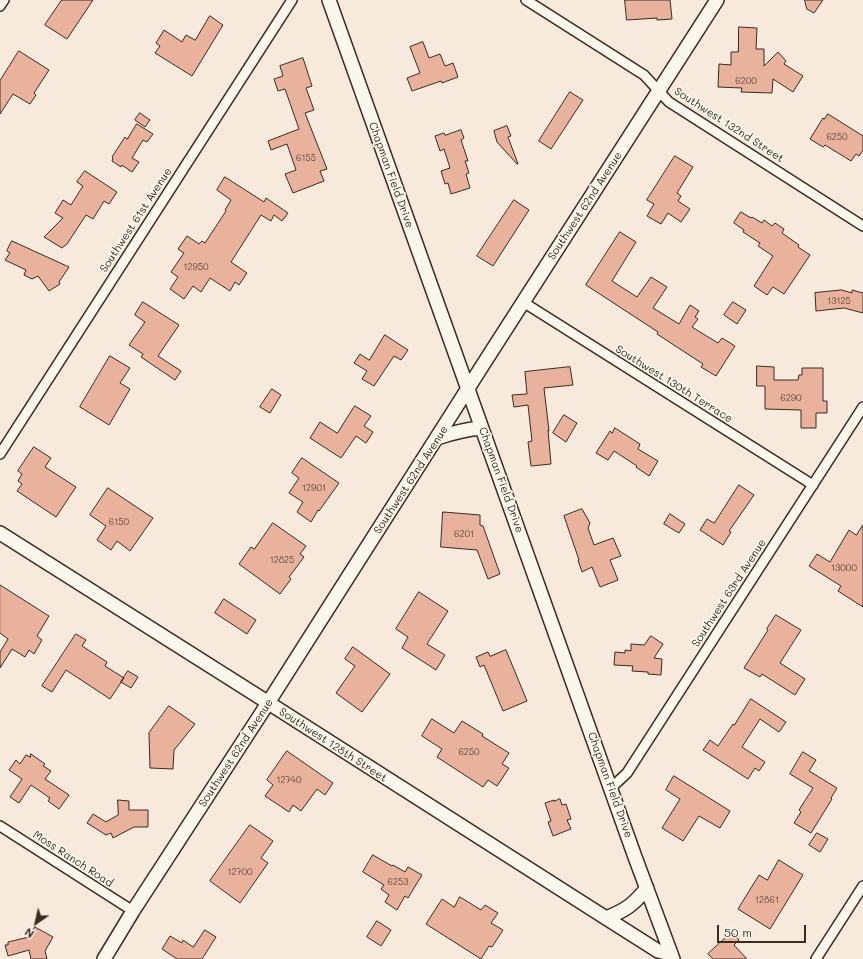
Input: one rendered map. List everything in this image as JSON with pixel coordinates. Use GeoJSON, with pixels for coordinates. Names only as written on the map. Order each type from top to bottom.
{"type":"FeatureCollection","features":[{"type":"Feature","properties":{"kind":"street"},"geometry":{"type":"LineString","coordinates":[[0,6],[4,0]]}},
{"type":"Feature","properties":{"kind":"street","name":"Southwest 61st Avenue"},"geometry":{"type":"LineString","coordinates":[[0,454],[292,0]]}},
{"type":"Feature","properties":{"kind":"street","name":"Chapman Field Drive"},"geometry":{"type":"LineString","coordinates":[[329,0],[672,956]]}},
{"type":"Feature","properties":{"kind":"street","name":"Southwest 132nd Street"},"geometry":{"type":"LineString","coordinates":[[526,0],[644,75],[669,102],[863,226]]}},
{"type":"Feature","properties":{"kind":"street","name":"Southwest 62nd Avenue"},"geometry":{"type":"LineString","coordinates":[[104,959],[133,911],[268,703],[717,0]]}},
{"type":"Feature","properties":{"kind":"street","name":"Southwest 130th Terrace"},"geometry":{"type":"LineString","coordinates":[[523,302],[813,485]]}},
{"type":"Feature","properties":{"kind":"street","name":"Southwest 63rd Avenue"},"geometry":{"type":"LineString","coordinates":[[611,788],[627,773],[863,407]]}},
{"type":"Feature","properties":{"kind":"street"},"geometry":{"type":"LineString","coordinates":[[437,438],[458,431],[482,428]]}},
{"type":"Feature","properties":{"kind":"street","name":"Southwest 128th Street"},"geometry":{"type":"LineString","coordinates":[[0,533],[658,951],[672,956]]}},
{"type":"Feature","properties":{"kind":"street","name":"Moss Ranch Road"},"geometry":{"type":"LineString","coordinates":[[0,826],[133,911]]}},
{"type":"Feature","properties":{"kind":"street"},"geometry":{"type":"LineString","coordinates":[[816,959],[863,886]]}},
{"type":"Feature","properties":{"kind":"street"},"geometry":{"type":"LineString","coordinates":[[606,918],[626,910],[647,888]]}},
{"type":"Feature","properties":{"kind":"building"},"geometry":{"type":"Polygon","coordinates":[[[62,0],[93,0],[67,39],[45,25],[62,0]]]}},
{"type":"Feature","properties":{"kind":"building"},"geometry":{"type":"Polygon","coordinates":[[[625,0],[670,0],[672,19],[657,20],[657,18],[627,20],[625,0]]]}},
{"type":"Feature","properties":{"kind":"building"},"geometry":{"type":"Polygon","coordinates":[[[805,0],[823,0],[814,13],[807,9],[805,0]]]}},
{"type":"Feature","properties":{"kind":"building"},"geometry":{"type":"Polygon","coordinates":[[[210,16],[223,25],[192,76],[155,53],[160,46],[156,43],[164,30],[182,42],[186,35],[195,40],[210,16]]]}},
{"type":"Feature","properties":{"kind":"building"},"geometry":{"type":"Polygon","coordinates":[[[739,27],[757,28],[756,49],[764,49],[764,66],[778,52],[786,61],[784,64],[803,76],[793,92],[773,79],[772,93],[741,92],[742,88],[718,87],[719,64],[731,65],[731,52],[738,52],[739,27]]]}},
{"type":"Feature","properties":{"kind":"building"},"geometry":{"type":"Polygon","coordinates":[[[423,42],[429,58],[440,54],[445,66],[453,63],[458,77],[412,91],[407,78],[420,73],[410,47],[423,42]]]}},
{"type":"Feature","properties":{"kind":"building"},"geometry":{"type":"Polygon","coordinates":[[[19,51],[49,70],[34,93],[36,95],[30,104],[13,94],[0,114],[0,81],[19,51]]]}},
{"type":"Feature","properties":{"kind":"building"},"geometry":{"type":"Polygon","coordinates":[[[303,58],[312,86],[306,88],[314,110],[305,113],[327,169],[320,171],[324,181],[293,193],[285,174],[296,170],[287,144],[271,150],[268,141],[299,129],[285,89],[278,91],[274,79],[283,76],[280,66],[303,58]]]}},
{"type":"Feature","properties":{"kind":"building"},"geometry":{"type":"Polygon","coordinates":[[[570,92],[583,100],[551,149],[539,141],[570,92]]]}},
{"type":"Feature","properties":{"kind":"building"},"geometry":{"type":"Polygon","coordinates":[[[140,113],[150,120],[145,127],[135,120],[140,113]]]}},
{"type":"Feature","properties":{"kind":"building"},"geometry":{"type":"Polygon","coordinates":[[[828,114],[863,136],[863,150],[859,156],[856,154],[851,161],[825,145],[823,147],[810,139],[823,118],[824,119],[828,114]]]}},
{"type":"Feature","properties":{"kind":"building"},"geometry":{"type":"Polygon","coordinates":[[[137,124],[153,134],[147,142],[143,140],[132,158],[139,162],[132,172],[122,165],[121,167],[112,161],[112,157],[125,137],[127,139],[137,124]]]}},
{"type":"Feature","properties":{"kind":"building"},"geometry":{"type":"Polygon","coordinates":[[[507,126],[511,136],[508,137],[518,164],[497,142],[494,131],[507,126]]]}},
{"type":"Feature","properties":{"kind":"building"},"geometry":{"type":"Polygon","coordinates":[[[461,130],[464,138],[461,140],[468,161],[465,161],[469,173],[466,174],[470,188],[451,194],[448,183],[445,184],[441,171],[450,168],[444,149],[440,151],[435,136],[444,133],[445,135],[461,130]]]}},
{"type":"Feature","properties":{"kind":"building"},"geometry":{"type":"Polygon","coordinates":[[[675,156],[693,167],[677,193],[681,196],[678,201],[690,209],[681,222],[668,213],[661,224],[647,216],[654,204],[647,200],[675,156]]]}},
{"type":"Feature","properties":{"kind":"building"},"geometry":{"type":"Polygon","coordinates":[[[85,171],[117,192],[109,204],[104,201],[93,219],[86,215],[67,244],[62,248],[44,237],[63,218],[55,213],[63,200],[71,205],[83,186],[77,182],[85,171]]]}},
{"type":"Feature","properties":{"kind":"building"},"geometry":{"type":"Polygon","coordinates":[[[225,177],[264,202],[266,198],[288,213],[282,221],[274,215],[271,221],[261,215],[231,262],[247,273],[239,285],[235,282],[230,291],[210,278],[201,292],[193,286],[184,299],[170,289],[178,277],[171,272],[184,253],[178,249],[187,236],[199,244],[202,241],[205,243],[226,211],[225,210],[231,200],[217,190],[225,177]]]}},
{"type":"Feature","properties":{"kind":"building"},"geometry":{"type":"Polygon","coordinates":[[[514,200],[529,210],[493,266],[477,256],[514,200]]]}},
{"type":"Feature","properties":{"kind":"building"},"geometry":{"type":"Polygon","coordinates":[[[741,212],[762,223],[764,220],[772,226],[775,223],[784,229],[782,233],[810,255],[784,294],[773,287],[767,295],[754,286],[773,256],[758,246],[760,243],[743,232],[744,230],[734,223],[741,212]]]}},
{"type":"Feature","properties":{"kind":"building"},"geometry":{"type":"Polygon","coordinates":[[[620,232],[636,242],[612,281],[637,297],[651,277],[667,287],[653,308],[679,324],[690,305],[699,311],[695,317],[698,319],[692,327],[718,343],[722,338],[735,346],[716,376],[701,367],[703,364],[657,334],[658,332],[586,285],[620,232]]]}},
{"type":"Feature","properties":{"kind":"building"},"geometry":{"type":"Polygon","coordinates":[[[12,241],[69,267],[59,282],[60,284],[49,291],[38,276],[32,279],[24,275],[26,270],[5,260],[10,253],[7,251],[12,241]]]}},
{"type":"Feature","properties":{"kind":"building"},"geometry":{"type":"Polygon","coordinates":[[[842,290],[852,293],[852,290],[863,293],[863,313],[844,308],[816,311],[815,293],[842,290]]]}},
{"type":"Feature","properties":{"kind":"building"},"geometry":{"type":"Polygon","coordinates":[[[143,302],[179,325],[158,356],[181,371],[175,380],[141,357],[143,354],[129,345],[145,322],[135,315],[143,302]]]}},
{"type":"Feature","properties":{"kind":"building"},"geometry":{"type":"Polygon","coordinates":[[[733,302],[746,310],[737,324],[724,315],[733,302]]]}},
{"type":"Feature","properties":{"kind":"building"},"geometry":{"type":"Polygon","coordinates":[[[385,335],[408,350],[401,360],[394,356],[374,386],[362,379],[367,371],[354,363],[360,354],[369,360],[385,335]]]}},
{"type":"Feature","properties":{"kind":"building"},"geometry":{"type":"Polygon","coordinates":[[[110,356],[130,368],[120,383],[130,389],[109,425],[80,407],[110,356]]]}},
{"type":"Feature","properties":{"kind":"building"},"geometry":{"type":"Polygon","coordinates":[[[757,366],[774,367],[774,380],[798,380],[799,375],[802,375],[802,368],[823,368],[823,401],[827,401],[827,413],[816,413],[816,428],[801,428],[801,410],[765,409],[765,386],[757,386],[757,366]]]}},
{"type":"Feature","properties":{"kind":"building"},"geometry":{"type":"Polygon","coordinates":[[[570,367],[573,385],[544,388],[551,464],[531,466],[528,442],[532,441],[528,405],[514,407],[512,395],[527,394],[525,372],[570,367]]]}},
{"type":"Feature","properties":{"kind":"building"},"geometry":{"type":"Polygon","coordinates":[[[272,389],[281,395],[270,413],[260,407],[272,389]]]}},
{"type":"Feature","properties":{"kind":"building"},"geometry":{"type":"Polygon","coordinates":[[[355,406],[371,416],[364,426],[373,432],[366,443],[356,436],[341,458],[310,438],[320,422],[337,433],[355,406]]]}},
{"type":"Feature","properties":{"kind":"building"},"geometry":{"type":"Polygon","coordinates":[[[564,415],[577,423],[566,442],[553,433],[564,415]]]}},
{"type":"Feature","properties":{"kind":"building"},"geometry":{"type":"Polygon","coordinates":[[[615,428],[640,444],[638,449],[658,461],[649,476],[614,451],[608,460],[596,453],[610,431],[612,433],[615,428]]]}},
{"type":"Feature","properties":{"kind":"building"},"geometry":{"type":"Polygon","coordinates":[[[34,447],[51,458],[45,467],[76,487],[56,517],[17,491],[22,484],[18,481],[22,474],[18,471],[34,447]]]}},
{"type":"Feature","properties":{"kind":"building"},"geometry":{"type":"Polygon","coordinates":[[[302,458],[339,483],[319,511],[318,510],[311,522],[297,512],[303,502],[289,493],[299,478],[292,473],[302,458]]]}},
{"type":"Feature","properties":{"kind":"building"},"geometry":{"type":"Polygon","coordinates":[[[739,485],[754,495],[729,531],[731,532],[723,545],[700,530],[707,519],[714,523],[739,485]]]}},
{"type":"Feature","properties":{"kind":"building"},"geometry":{"type":"Polygon","coordinates":[[[108,488],[153,518],[130,551],[117,541],[111,550],[97,540],[106,526],[90,515],[108,488]]]}},
{"type":"Feature","properties":{"kind":"building"},"geometry":{"type":"Polygon","coordinates":[[[582,509],[590,523],[588,528],[594,545],[613,538],[621,556],[610,560],[618,580],[600,587],[592,567],[582,572],[564,516],[582,509]]]}},
{"type":"Feature","properties":{"kind":"building"},"geometry":{"type":"Polygon","coordinates":[[[443,512],[480,515],[480,525],[483,526],[500,574],[488,579],[477,550],[441,547],[443,512]]]}},
{"type":"Feature","properties":{"kind":"building"},"geometry":{"type":"Polygon","coordinates":[[[670,514],[685,524],[679,533],[664,524],[670,514]]]}},
{"type":"Feature","properties":{"kind":"building"},"geometry":{"type":"Polygon","coordinates":[[[273,523],[306,546],[300,554],[304,557],[289,577],[291,579],[280,594],[239,564],[251,547],[254,549],[273,523]]]}},
{"type":"Feature","properties":{"kind":"building"},"geometry":{"type":"Polygon","coordinates":[[[863,525],[863,607],[838,591],[841,586],[809,566],[817,554],[830,562],[849,530],[856,535],[863,525]]]}},
{"type":"Feature","properties":{"kind":"building"},"geometry":{"type":"Polygon","coordinates":[[[0,585],[49,616],[37,636],[42,640],[34,654],[29,650],[25,657],[12,649],[0,668],[0,652],[8,639],[0,633],[0,585]]]}},
{"type":"Feature","properties":{"kind":"building"},"geometry":{"type":"Polygon","coordinates":[[[419,592],[448,611],[427,644],[445,655],[436,670],[402,648],[408,637],[396,629],[419,592]]]}},
{"type":"Feature","properties":{"kind":"building"},"geometry":{"type":"Polygon","coordinates":[[[224,599],[256,620],[247,634],[215,613],[224,599]]]}},
{"type":"Feature","properties":{"kind":"building"},"geometry":{"type":"Polygon","coordinates":[[[776,615],[801,630],[780,663],[805,679],[795,695],[762,674],[760,677],[744,668],[776,615]]]}},
{"type":"Feature","properties":{"kind":"building"},"geometry":{"type":"Polygon","coordinates":[[[76,634],[86,640],[82,646],[107,662],[105,666],[124,678],[110,699],[66,670],[52,692],[42,686],[76,634]]]}},
{"type":"Feature","properties":{"kind":"building"},"geometry":{"type":"Polygon","coordinates":[[[651,636],[663,644],[654,658],[662,659],[661,675],[632,671],[633,666],[614,665],[615,652],[625,653],[625,650],[631,651],[631,644],[644,645],[651,636]]]}},
{"type":"Feature","properties":{"kind":"building"},"geometry":{"type":"Polygon","coordinates":[[[353,647],[390,674],[362,712],[336,693],[355,666],[345,659],[353,647]]]}},
{"type":"Feature","properties":{"kind":"building"},"geometry":{"type":"Polygon","coordinates":[[[506,650],[527,701],[503,711],[484,665],[480,667],[476,657],[488,652],[490,656],[506,650]]]}},
{"type":"Feature","properties":{"kind":"building"},"geometry":{"type":"Polygon","coordinates":[[[128,671],[138,677],[131,688],[121,682],[128,671]]]}},
{"type":"Feature","properties":{"kind":"building"},"geometry":{"type":"Polygon","coordinates":[[[751,699],[786,722],[779,732],[760,719],[742,747],[765,762],[759,771],[755,768],[748,779],[703,750],[710,740],[718,746],[751,699]]]}},
{"type":"Feature","properties":{"kind":"building"},"geometry":{"type":"Polygon","coordinates":[[[169,706],[195,724],[174,750],[173,769],[150,768],[149,733],[169,706]]]}},
{"type":"Feature","properties":{"kind":"building"},"geometry":{"type":"Polygon","coordinates":[[[432,719],[454,733],[462,721],[509,753],[502,764],[509,768],[497,786],[488,780],[483,787],[437,757],[442,749],[422,736],[432,719]]]}},
{"type":"Feature","properties":{"kind":"building"},"geometry":{"type":"Polygon","coordinates":[[[287,751],[333,783],[325,795],[317,789],[301,811],[293,805],[289,812],[265,796],[273,785],[267,780],[287,751]]]}},
{"type":"Feature","properties":{"kind":"building"},"geometry":{"type":"Polygon","coordinates":[[[803,752],[816,760],[809,771],[837,788],[811,833],[794,823],[801,812],[799,810],[813,788],[790,774],[803,752]]]}},
{"type":"Feature","properties":{"kind":"building"},"geometry":{"type":"Polygon","coordinates":[[[31,754],[45,764],[43,766],[51,771],[45,779],[69,795],[59,809],[48,801],[50,798],[31,785],[19,803],[10,797],[22,779],[9,770],[16,760],[20,764],[26,755],[30,757],[31,754]]]}},
{"type":"Feature","properties":{"kind":"building"},"geometry":{"type":"Polygon","coordinates":[[[674,776],[730,811],[720,828],[699,816],[683,841],[662,828],[680,799],[666,790],[674,776]]]}},
{"type":"Feature","properties":{"kind":"building"},"geometry":{"type":"Polygon","coordinates":[[[560,799],[562,805],[566,804],[571,819],[567,820],[571,829],[553,836],[548,822],[551,821],[545,803],[560,799]]]}},
{"type":"Feature","properties":{"kind":"building"},"geometry":{"type":"Polygon","coordinates":[[[118,800],[129,801],[129,810],[148,810],[148,827],[134,827],[113,838],[111,833],[106,835],[87,823],[93,814],[106,822],[118,815],[118,800]]]}},
{"type":"Feature","properties":{"kind":"building"},"geometry":{"type":"Polygon","coordinates":[[[250,825],[273,841],[261,858],[268,863],[240,903],[210,881],[250,825]]]}},
{"type":"Feature","properties":{"kind":"building"},"geometry":{"type":"Polygon","coordinates":[[[817,833],[828,839],[820,852],[809,845],[817,833]]]}},
{"type":"Feature","properties":{"kind":"building"},"geometry":{"type":"Polygon","coordinates":[[[373,855],[405,872],[408,867],[422,875],[408,898],[405,896],[397,910],[385,902],[389,895],[381,889],[384,885],[363,872],[373,855]]]}},
{"type":"Feature","properties":{"kind":"building"},"geometry":{"type":"Polygon","coordinates":[[[779,860],[803,875],[770,929],[738,909],[759,875],[767,880],[779,860]]]}},
{"type":"Feature","properties":{"kind":"building"},"geometry":{"type":"Polygon","coordinates":[[[460,897],[481,910],[485,905],[498,913],[491,923],[503,930],[492,947],[489,946],[481,959],[426,924],[442,899],[454,907],[460,897]]]}},
{"type":"Feature","properties":{"kind":"building"},"geometry":{"type":"Polygon","coordinates":[[[377,921],[391,930],[381,946],[367,937],[377,921]]]}},
{"type":"Feature","properties":{"kind":"building"},"geometry":{"type":"Polygon","coordinates":[[[35,927],[53,937],[45,951],[47,959],[31,959],[29,950],[8,956],[5,945],[8,945],[8,942],[29,937],[35,927]]]}},
{"type":"Feature","properties":{"kind":"building"},"geometry":{"type":"Polygon","coordinates":[[[205,930],[216,937],[202,959],[177,959],[162,949],[170,936],[182,943],[183,940],[193,947],[205,930]]]}},
{"type":"Feature","properties":{"kind":"building"},"geometry":{"type":"Polygon","coordinates":[[[732,932],[739,940],[734,945],[747,959],[713,959],[708,954],[732,932]]]}}]}
